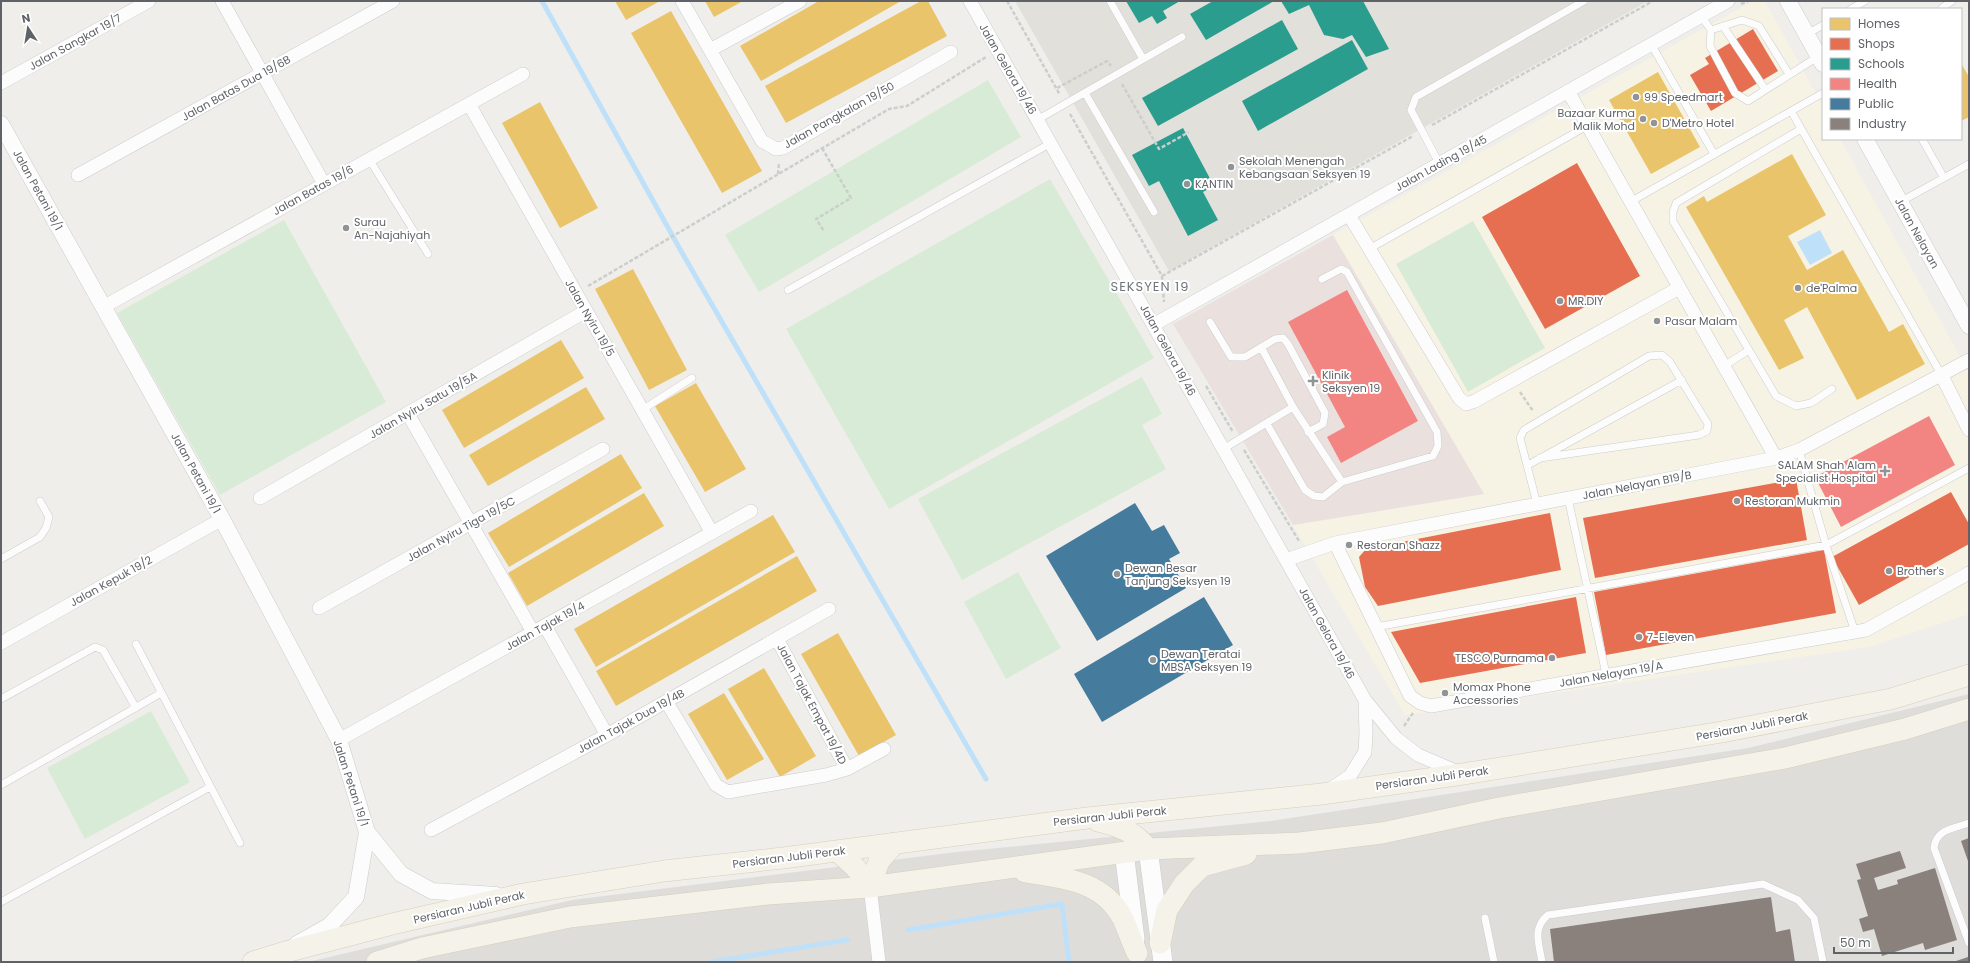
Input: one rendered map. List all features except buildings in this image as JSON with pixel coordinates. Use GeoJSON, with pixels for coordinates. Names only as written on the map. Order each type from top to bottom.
{"type":"FeatureCollection","features":[{"type":"Feature","properties":{"kind":"main road","name":"Persiaran Jubli Perak"},"geometry":{"type":"LineString","coordinates":[[253,962],[392,924],[523,894],[664,871],[895,844],[1087,818],[1322,794],[1463,774],[1715,733],[1891,699],[1969,675]]}},
{"type":"Feature","properties":{"kind":"main road"},"geometry":{"type":"LineString","coordinates":[[377,962],[422,948],[570,917],[768,894],[870,887],[999,868],[1148,849],[1299,843],[1382,833],[1499,808],[1785,758],[1905,729],[1969,709]]}},
{"type":"Feature","properties":{"kind":"main road"},"geometry":{"type":"LineString","coordinates":[[1138,958],[1124,852],[1133,833],[1165,810]]}},
{"type":"Feature","properties":{"kind":"main road"},"geometry":{"type":"LineString","coordinates":[[1087,818],[1119,826],[1133,833],[1148,849],[1162,953]]}},
{"type":"Feature","properties":{"kind":"main road"},"geometry":{"type":"LineString","coordinates":[[1162,953],[1167,910],[1184,884],[1202,866],[1222,859],[1299,843]]}},
{"type":"Feature","properties":{"kind":"main road"},"geometry":{"type":"LineString","coordinates":[[870,887],[880,861],[895,844]]}},
{"type":"Feature","properties":{"kind":"main road"},"geometry":{"type":"LineString","coordinates":[[837,851],[855,867],[870,887]]}},
{"type":"Feature","properties":{"kind":"main road"},"geometry":{"type":"LineString","coordinates":[[999,868],[1063,878],[1089,885],[1109,900],[1122,918],[1138,958]]}},
{"type":"Feature","properties":{"kind":"street","name":"Jalan Sangkar 19/7"},"geometry":{"type":"LineString","coordinates":[[1,83],[149,1]]}},
{"type":"Feature","properties":{"kind":"street"},"geometry":{"type":"LineString","coordinates":[[222,1],[324,184]]}},
{"type":"Feature","properties":{"kind":"street","name":"Jalan Batas Dua 19/6B"},"geometry":{"type":"LineString","coordinates":[[78,175],[393,1]]}},
{"type":"Feature","properties":{"kind":"street","name":"Jalan Pangkalan 19/50"},"geometry":{"type":"LineString","coordinates":[[682,1],[762,141],[776,149],[783,148],[951,52]]}},
{"type":"Feature","properties":{"kind":"street"},"geometry":{"type":"LineString","coordinates":[[710,50],[800,1]]}},
{"type":"Feature","properties":{"kind":"street","name":"Jalan Gelora 19/46"},"geometry":{"type":"LineString","coordinates":[[970,1],[1365,700],[1396,738],[1418,755],[1463,774]]}},
{"type":"Feature","properties":{"kind":"street","name":"Jalan Lading 19/45"},"geometry":{"type":"LineString","coordinates":[[1153,325],[1728,1]]}},
{"type":"Feature","properties":{"kind":"street"},"geometry":{"type":"LineString","coordinates":[[1788,1],[1821,60]]}},
{"type":"Feature","properties":{"kind":"street","name":"Jalan Batas 19/6"},"geometry":{"type":"LineString","coordinates":[[103,306],[523,74]]}},
{"type":"Feature","properties":{"kind":"street"},"geometry":{"type":"LineString","coordinates":[[1568,91],[1776,458]]}},
{"type":"Feature","properties":{"kind":"street","name":"Jalan Nyiru 19/5"},"geometry":{"type":"LineString","coordinates":[[469,104],[712,533]]}},
{"type":"Feature","properties":{"kind":"street","name":"Jalan Petani 19/1"},"geometry":{"type":"LineString","coordinates":[[1,124],[222,519],[338,740],[367,832],[401,874],[432,891],[493,896],[523,894]]}},
{"type":"Feature","properties":{"kind":"street","name":"Jalan Nelayan"},"geometry":{"type":"LineString","coordinates":[[1866,140],[1969,326]]}},
{"type":"Feature","properties":{"kind":"street"},"geometry":{"type":"LineString","coordinates":[[1349,215],[1459,398],[1466,404],[1679,288]]}},
{"type":"Feature","properties":{"kind":"street","name":"Jalan Nyiru Satu 19/5A"},"geometry":{"type":"LineString","coordinates":[[260,498],[586,311]]}},
{"type":"Feature","properties":{"kind":"street","name":"Jalan Nelayan B19/B"},"geometry":{"type":"LineString","coordinates":[[1286,560],[1335,543],[1776,458],[1799,450],[1969,360]]}},
{"type":"Feature","properties":{"kind":"street"},"geometry":{"type":"LineString","coordinates":[[1941,374],[1969,430]]}},
{"type":"Feature","properties":{"kind":"street"},"geometry":{"type":"LineString","coordinates":[[408,414],[533,632]]}},
{"type":"Feature","properties":{"kind":"street","name":"Jalan Nyiru Tiga 19/5C"},"geometry":{"type":"LineString","coordinates":[[319,608],[603,449]]}},
{"type":"Feature","properties":{"kind":"street","name":"Jalan Tajak 19/4"},"geometry":{"type":"LineString","coordinates":[[338,740],[751,511]]}},
{"type":"Feature","properties":{"kind":"street","name":"Jalan Kepuk 19/2"},"geometry":{"type":"LineString","coordinates":[[1,643],[222,519]]}},
{"type":"Feature","properties":{"kind":"street"},"geometry":{"type":"LineString","coordinates":[[1335,543],[1410,696],[1420,703]]}},
{"type":"Feature","properties":{"kind":"street","name":"Jalan Nelayan 19/A"},"geometry":{"type":"LineString","coordinates":[[1420,703],[1431,706],[1606,674],[1866,630],[1969,573]]}},
{"type":"Feature","properties":{"kind":"street","name":"Jalan Tajak Dua 19/4B"},"geometry":{"type":"LineString","coordinates":[[431,830],[607,735],[829,609]]}},
{"type":"Feature","properties":{"kind":"street"},"geometry":{"type":"LineString","coordinates":[[545,626],[607,735]]}},
{"type":"Feature","properties":{"kind":"street","name":"Jalan Tajak Empat 19/4D"},"geometry":{"type":"LineString","coordinates":[[777,639],[847,769]]}},
{"type":"Feature","properties":{"kind":"street","name":"Jalan Gelora 19/46"},"geometry":{"type":"LineString","coordinates":[[1322,794],[1350,776],[1365,752],[1365,700]]}},
{"type":"Feature","properties":{"kind":"street"},"geometry":{"type":"LineString","coordinates":[[666,701],[716,785],[728,792],[826,775],[847,769],[884,749]]}},
{"type":"Feature","properties":{"kind":"street","name":"Jalan Petani 19/1"},"geometry":{"type":"LineString","coordinates":[[282,953],[329,926],[356,897],[367,832]]}},
{"type":"Feature","properties":{"kind":"street"},"geometry":{"type":"LineString","coordinates":[[870,887],[879,962]]}},
{"type":"Feature","properties":{"kind":"lane"},"geometry":{"type":"LineString","coordinates":[[1110,1],[1143,59]]}},
{"type":"Feature","properties":{"kind":"lane"},"geometry":{"type":"LineString","coordinates":[[1439,164],[1411,110],[1416,98],[1584,1]]}},
{"type":"Feature","properties":{"kind":"lane"},"geometry":{"type":"LineString","coordinates":[[1942,8],[1952,1]]}},
{"type":"Feature","properties":{"kind":"lane"},"geometry":{"type":"LineString","coordinates":[[1853,8],[1862,2]]}},
{"type":"Feature","properties":{"kind":"lane"},"geometry":{"type":"LineString","coordinates":[[1701,16],[1710,30],[1710,46],[1735,93],[1748,101],[1789,74],[1821,60]]}},
{"type":"Feature","properties":{"kind":"lane"},"geometry":{"type":"LineString","coordinates":[[1710,30],[1742,20],[1759,26],[1789,74]]}},
{"type":"Feature","properties":{"kind":"lane"},"geometry":{"type":"LineString","coordinates":[[1723,26],[1765,90]]}},
{"type":"Feature","properties":{"kind":"lane"},"geometry":{"type":"LineString","coordinates":[[1807,34],[1822,26]]}},
{"type":"Feature","properties":{"kind":"lane"},"geometry":{"type":"LineString","coordinates":[[1037,120],[1182,37]]}},
{"type":"Feature","properties":{"kind":"lane"},"geometry":{"type":"LineString","coordinates":[[1651,44],[1714,154]]}},
{"type":"Feature","properties":{"kind":"lane"},"geometry":{"type":"LineString","coordinates":[[1084,93],[1154,212]]}},
{"type":"Feature","properties":{"kind":"lane"},"geometry":{"type":"LineString","coordinates":[[1630,202],[1822,94]]}},
{"type":"Feature","properties":{"kind":"lane"},"geometry":{"type":"LineString","coordinates":[[1791,111],[1941,374]]}},
{"type":"Feature","properties":{"kind":"lane"},"geometry":{"type":"LineString","coordinates":[[1369,249],[1587,126]]}},
{"type":"Feature","properties":{"kind":"lane"},"geometry":{"type":"LineString","coordinates":[[1801,129],[1676,203],[1672,212],[1673,221],[1776,396],[1796,406],[1811,402],[1832,389]]}},
{"type":"Feature","properties":{"kind":"lane"},"geometry":{"type":"LineString","coordinates":[[1923,140],[1944,178]]}},
{"type":"Feature","properties":{"kind":"lane"},"geometry":{"type":"LineString","coordinates":[[788,290],[1051,143]]}},
{"type":"Feature","properties":{"kind":"lane"},"geometry":{"type":"LineString","coordinates":[[368,160],[428,254]]}},
{"type":"Feature","properties":{"kind":"lane"},"geometry":{"type":"LineString","coordinates":[[1900,202],[1969,164]]}},
{"type":"Feature","properties":{"kind":"lane"},"geometry":{"type":"LineString","coordinates":[[1266,424],[1305,490],[1314,496],[1322,497],[1342,482],[1433,456],[1438,446],[1437,432],[1347,272],[1341,269],[1322,279]]}},
{"type":"Feature","properties":{"kind":"lane"},"geometry":{"type":"LineString","coordinates":[[1210,322],[1231,357],[1245,357],[1275,339],[1283,338],[1288,344],[1325,413],[1323,424],[1308,432]]}},
{"type":"Feature","properties":{"kind":"lane"},"geometry":{"type":"LineString","coordinates":[[1261,347],[1308,432],[1342,482]]}},
{"type":"Feature","properties":{"kind":"lane"},"geometry":{"type":"LineString","coordinates":[[1724,366],[1749,350]]}},
{"type":"Feature","properties":{"kind":"lane"},"geometry":{"type":"LineString","coordinates":[[1537,504],[1520,438],[1524,430],[1649,356],[1662,355],[1670,362],[1708,424],[1707,432],[1699,435],[1540,458]]}},
{"type":"Feature","properties":{"kind":"lane"},"geometry":{"type":"LineString","coordinates":[[642,410],[692,378]]}},
{"type":"Feature","properties":{"kind":"lane"},"geometry":{"type":"LineString","coordinates":[[1528,465],[1682,380]]}},
{"type":"Feature","properties":{"kind":"lane"},"geometry":{"type":"LineString","coordinates":[[1223,448],[1293,407]]}},
{"type":"Feature","properties":{"kind":"lane"},"geometry":{"type":"LineString","coordinates":[[1799,450],[1826,545],[1855,632]]}},
{"type":"Feature","properties":{"kind":"lane"},"geometry":{"type":"LineString","coordinates":[[1376,627],[1826,545],[1969,468]]}},
{"type":"Feature","properties":{"kind":"lane"},"geometry":{"type":"LineString","coordinates":[[1568,498],[1606,674]]}},
{"type":"Feature","properties":{"kind":"lane"},"geometry":{"type":"LineString","coordinates":[[1,559],[40,537],[46,528],[49,517],[40,501]]}},
{"type":"Feature","properties":{"kind":"lane"},"geometry":{"type":"LineString","coordinates":[[136,644],[240,843]]}},
{"type":"Feature","properties":{"kind":"lane"},"geometry":{"type":"LineString","coordinates":[[1,698],[95,648],[103,650],[136,708]]}},
{"type":"Feature","properties":{"kind":"lane"},"geometry":{"type":"LineString","coordinates":[[1,785],[161,693]]}},
{"type":"Feature","properties":{"kind":"lane"},"geometry":{"type":"LineString","coordinates":[[1,902],[210,787]]}},
{"type":"Feature","properties":{"kind":"lane"},"geometry":{"type":"LineString","coordinates":[[1969,823],[1942,832],[1935,839],[1934,848],[1969,943]]}},
{"type":"Feature","properties":{"kind":"lane"},"geometry":{"type":"LineString","coordinates":[[1542,962],[1537,929],[1541,920],[1548,915],[1763,884],[1798,900],[1814,918],[1823,962]]}},
{"type":"Feature","properties":{"kind":"lane"},"geometry":{"type":"LineString","coordinates":[[1485,918],[1494,962]]}},
{"type":"Feature","properties":{"kind":"path"},"geometry":{"type":"LineString","coordinates":[[1007,1],[1162,276],[1165,318]]}},
{"type":"Feature","properties":{"kind":"path"},"geometry":{"type":"LineString","coordinates":[[1162,276],[1653,1]]}},
{"type":"Feature","properties":{"kind":"path"},"geometry":{"type":"LineString","coordinates":[[576,293],[889,109],[907,106],[997,51]]}},
{"type":"Feature","properties":{"kind":"path"},"geometry":{"type":"LineString","coordinates":[[1056,88],[1107,61],[1117,74],[1133,106],[1159,149],[1189,132]]}},
{"type":"Feature","properties":{"kind":"path"},"geometry":{"type":"LineString","coordinates":[[822,148],[851,198],[816,219],[824,231]]}},
{"type":"Feature","properties":{"kind":"path"},"geometry":{"type":"LineString","coordinates":[[1202,379],[1306,554]]}},
{"type":"Feature","properties":{"kind":"path"},"geometry":{"type":"LineString","coordinates":[[1512,380],[1539,421]]}},
{"type":"Feature","properties":{"kind":"path"},"geometry":{"type":"LineString","coordinates":[[1396,738],[1420,703]]}},
{"type":"Feature","properties":{"kind":"shaded area","name":"Sekolah Menengah Kebangsaan Seksyen 19"},"geometry":{"type":"Polygon","coordinates":[[[1015,1],[1648,1],[1169,271],[1015,1]]]}},
{"type":"Feature","properties":{"kind":"shaded area"},"geometry":{"type":"Polygon","coordinates":[[[1753,1],[1765,1],[1822,105],[1822,140],[1841,140],[1969,373],[1969,614],[1869,647],[1405,715],[1293,525],[1484,494],[1333,235],[1753,1]]]}},
{"type":"Feature","properties":{"kind":"shaded area","name":"Klinik Seksyen 19"},"geometry":{"type":"Polygon","coordinates":[[[1333,235],[1484,494],[1293,525],[1173,324],[1333,235]]]}},
{"type":"Feature","properties":{"kind":"shaded area"},"geometry":{"type":"Polygon","coordinates":[[[1969,694],[1969,962],[308,962],[572,900],[957,852],[1271,821],[1748,748],[1969,694]]]}},
{"type":"Feature","properties":{"kind":"green space"},"geometry":{"type":"Polygon","coordinates":[[[988,80],[1021,137],[759,292],[725,235],[988,80]]]}},
{"type":"Feature","properties":{"kind":"green space"},"geometry":{"type":"Polygon","coordinates":[[[1050,179],[1154,358],[889,509],[786,329],[1050,179]]]}},
{"type":"Feature","properties":{"kind":"green space"},"geometry":{"type":"Polygon","coordinates":[[[284,220],[386,402],[220,495],[117,313],[284,220]]]}},
{"type":"Feature","properties":{"kind":"green space"},"geometry":{"type":"Polygon","coordinates":[[[1473,221],[1545,348],[1468,392],[1396,264],[1473,221]]]}},
{"type":"Feature","properties":{"kind":"green space"},"geometry":{"type":"Polygon","coordinates":[[[1142,377],[1162,414],[1142,425],[1166,469],[962,580],[918,499],[1142,377]]]}},
{"type":"Feature","properties":{"kind":"green space"},"geometry":{"type":"Polygon","coordinates":[[[1018,572],[1061,648],[1006,679],[964,602],[1018,572]]]}},
{"type":"Feature","properties":{"kind":"green space"},"geometry":{"type":"Polygon","coordinates":[[[151,711],[190,782],[85,839],[47,768],[151,711]]]}},
{"type":"Feature","properties":{"kind":"water"},"geometry":{"type":"Polygon","coordinates":[[[1820,230],[1832,253],[1810,265],[1797,242],[1820,230]]]}},
{"type":"Feature","properties":{"kind":"waterway"},"geometry":{"type":"LineString","coordinates":[[542,1],[681,251],[986,779]]}},
{"type":"Feature","properties":{"kind":"waterway"},"geometry":{"type":"LineString","coordinates":[[908,930],[1062,904],[1069,962]]}},
{"type":"Feature","properties":{"kind":"waterway"},"geometry":{"type":"LineString","coordinates":[[711,962],[847,940]]}},
{"type":"Feature","properties":{"kind":"place","name":"99 Speedmart"},"geometry":{"type":"Point","coordinates":[1636,97]}},
{"type":"Feature","properties":{"kind":"place","name":"Bazaar Kurma Malik Mohd"},"geometry":{"type":"Point","coordinates":[1643,119]}},
{"type":"Feature","properties":{"kind":"place","name":"D'Metro Hotel"},"geometry":{"type":"Point","coordinates":[1654,123]}},
{"type":"Feature","properties":{"kind":"place","name":"Sekolah Menengah Kebangsaan Seksyen 19"},"geometry":{"type":"Point","coordinates":[1231,167]}},
{"type":"Feature","properties":{"kind":"place","name":"KANTIN"},"geometry":{"type":"Point","coordinates":[1187,184]}},
{"type":"Feature","properties":{"kind":"place","name":"Surau An-Najahiyah"},"geometry":{"type":"Point","coordinates":[346,228]}},
{"type":"Feature","properties":{"kind":"place","name":"de'Palma"},"geometry":{"type":"Point","coordinates":[1798,288]}},
{"type":"Feature","properties":{"kind":"place","name":"MR.DIY"},"geometry":{"type":"Point","coordinates":[1560,301]}},
{"type":"Feature","properties":{"kind":"place","name":"Pasar Malam"},"geometry":{"type":"Point","coordinates":[1657,321]}},
{"type":"Feature","properties":{"kind":"place","name":"Klinik Seksyen 19"},"geometry":{"type":"Point","coordinates":[1313,381]}},
{"type":"Feature","properties":{"kind":"place","name":"SALAM Shah Alam Specialist Hospital"},"geometry":{"type":"Point","coordinates":[1885,471]}},
{"type":"Feature","properties":{"kind":"place","name":"Restoran Mukmin"},"geometry":{"type":"Point","coordinates":[1737,501]}},
{"type":"Feature","properties":{"kind":"place","name":"Restoran Shazz"},"geometry":{"type":"Point","coordinates":[1349,545]}},
{"type":"Feature","properties":{"kind":"place","name":"Brother's"},"geometry":{"type":"Point","coordinates":[1889,571]}},
{"type":"Feature","properties":{"kind":"place","name":"Dewan Besar Tanjung Seksyen 19"},"geometry":{"type":"Point","coordinates":[1117,574]}},
{"type":"Feature","properties":{"kind":"place","name":"7-Eleven"},"geometry":{"type":"Point","coordinates":[1639,637]}},
{"type":"Feature","properties":{"kind":"place","name":"TESCO Purnama"},"geometry":{"type":"Point","coordinates":[1552,658]}},
{"type":"Feature","properties":{"kind":"place","name":"Dewan Teratai MBSA Seksyen 19"},"geometry":{"type":"Point","coordinates":[1153,660]}},
{"type":"Feature","properties":{"kind":"place","name":"Momax Phone Accessories"},"geometry":{"type":"Point","coordinates":[1445,693]}},
{"type":"Feature","properties":{"kind":"district","name":"SEKSYEN 19"},"geometry":{"type":"Point","coordinates":[1150,286]}}]}
